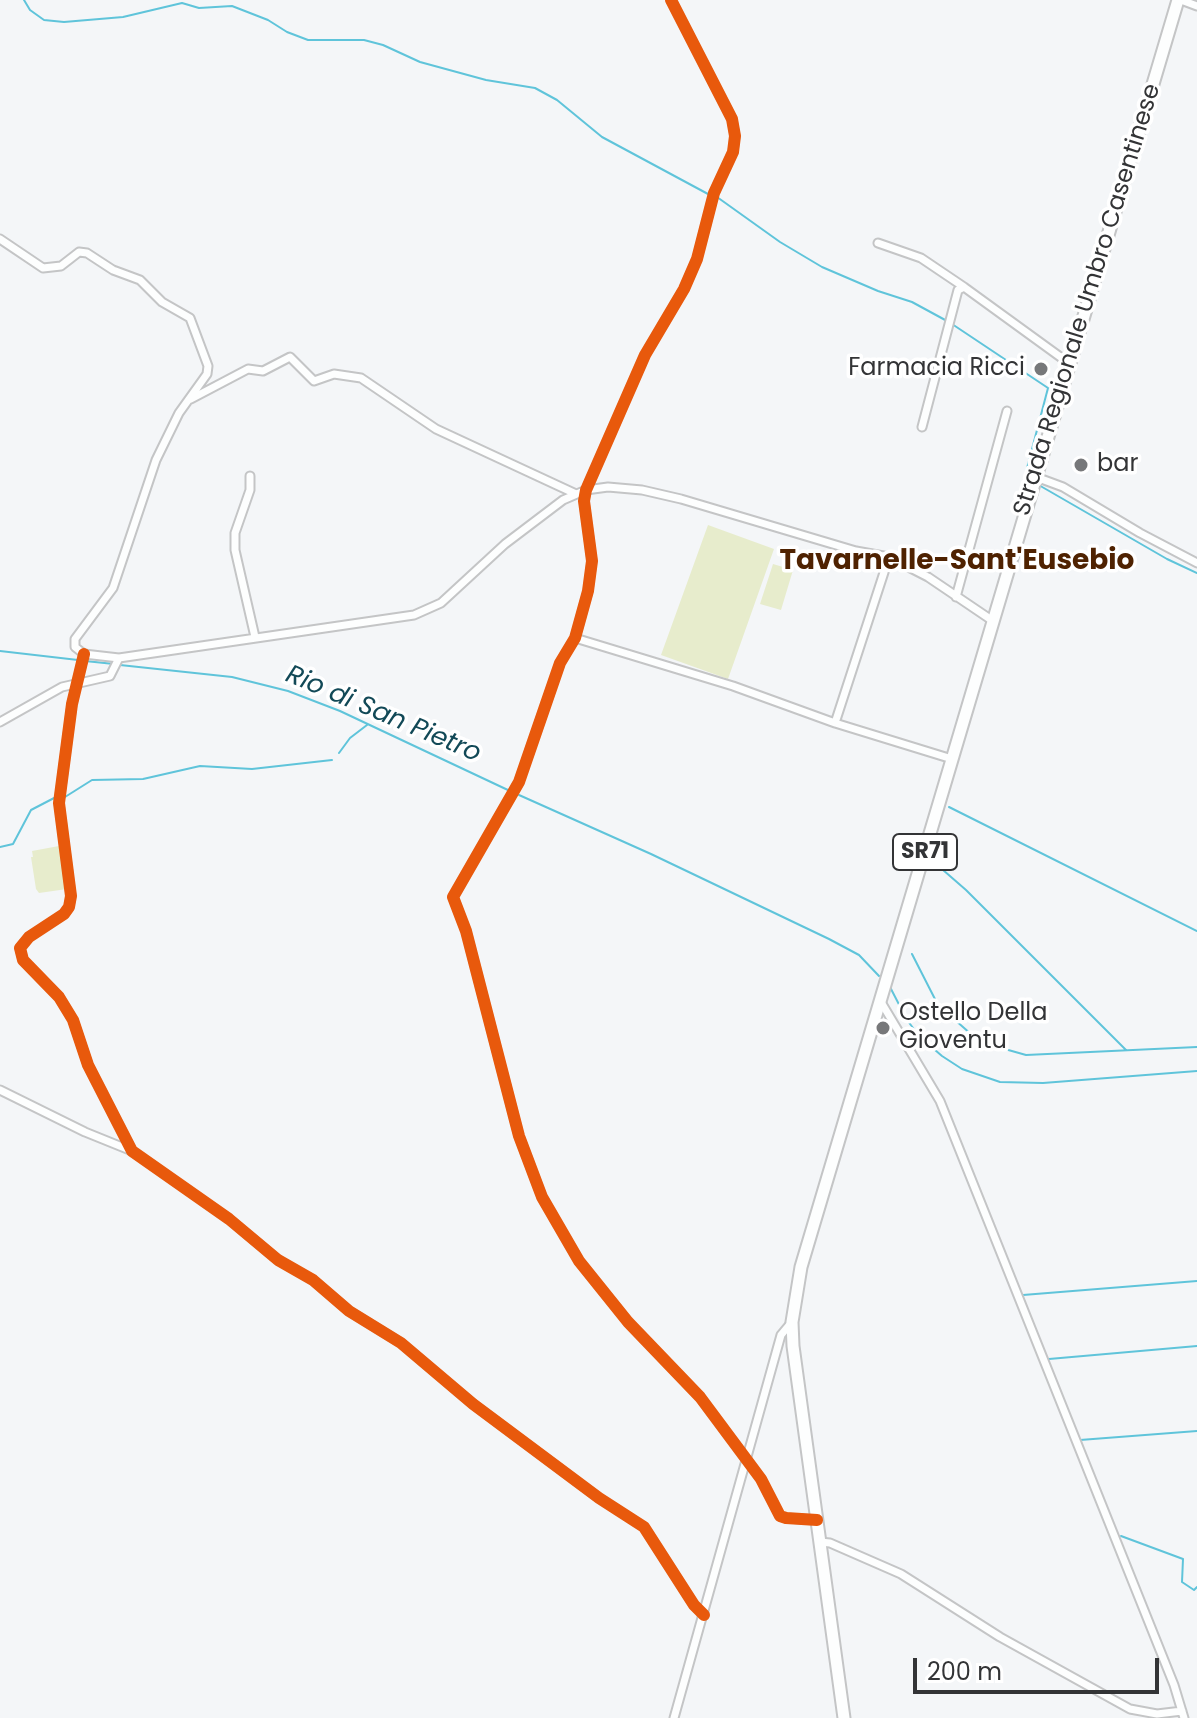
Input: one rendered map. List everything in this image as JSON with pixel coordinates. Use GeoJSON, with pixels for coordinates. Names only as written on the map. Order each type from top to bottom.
{"type":"FeatureCollection","features":[{"type":"Feature","properties":{"kind":"main road","name":"Strada Regionale Umbro Casentinese"},"geometry":{"type":"LineString","coordinates":[[844,1718],[793,1346],[792,1322],[801,1267],[1179,0]]}},
{"type":"Feature","properties":{"kind":"street"},"geometry":{"type":"LineString","coordinates":[[671,0],[732,119],[735,136],[733,152],[714,193],[692,269],[645,355],[586,490],[584,501],[592,561],[588,591],[575,638],[560,663],[519,782],[453,897],[466,931],[519,1136],[542,1197],[579,1261],[628,1322],[700,1397],[747,1460],[780,1516],[817,1520]]}},
{"type":"Feature","properties":{"kind":"street"},"geometry":{"type":"LineString","coordinates":[[1179,0],[1197,6]]}},
{"type":"Feature","properties":{"kind":"street"},"geometry":{"type":"LineString","coordinates":[[0,239],[43,268],[61,266],[79,252],[87,253],[113,270],[140,280],[162,302],[190,318],[208,366],[207,374],[179,413],[156,460],[113,588],[75,639],[75,647],[84,654],[119,658],[414,615],[441,603],[505,544],[563,500],[586,490],[608,487],[642,490],[729,512],[856,551],[889,557],[928,577],[993,621]]}},
{"type":"Feature","properties":{"kind":"street"},"geometry":{"type":"LineString","coordinates":[[878,243],[921,258],[1070,364]]}},
{"type":"Feature","properties":{"kind":"street"},"geometry":{"type":"LineString","coordinates":[[922,427],[958,290],[964,287]]}},
{"type":"Feature","properties":{"kind":"street"},"geometry":{"type":"LineString","coordinates":[[189,400],[248,369],[263,371],[290,357],[314,381],[334,374],[361,378],[436,429],[576,494]]}},
{"type":"Feature","properties":{"kind":"street"},"geometry":{"type":"LineString","coordinates":[[956,597],[1007,411]]}},
{"type":"Feature","properties":{"kind":"street"},"geometry":{"type":"LineString","coordinates":[[250,476],[250,490],[235,533],[235,550],[255,637]]}},
{"type":"Feature","properties":{"kind":"street"},"geometry":{"type":"LineString","coordinates":[[1036,477],[1063,487],[1197,563]]}},
{"type":"Feature","properties":{"kind":"street"},"geometry":{"type":"LineString","coordinates":[[835,723],[889,557]]}},
{"type":"Feature","properties":{"kind":"street"},"geometry":{"type":"LineString","coordinates":[[575,638],[733,686],[835,723],[952,759]]}},
{"type":"Feature","properties":{"kind":"street"},"geometry":{"type":"LineString","coordinates":[[84,654],[76,683],[59,803],[69,907],[64,914],[29,937],[20,948],[23,960],[59,997],[73,1020],[88,1065],[132,1151]]}},
{"type":"Feature","properties":{"kind":"street"},"geometry":{"type":"LineString","coordinates":[[0,722],[62,687],[110,676],[119,658]]}},
{"type":"Feature","properties":{"kind":"street"},"geometry":{"type":"LineString","coordinates":[[820,1542],[830,1543],[901,1574],[1000,1637],[1130,1709],[1157,1714],[1183,1714],[940,1101],[881,1002]]}},
{"type":"Feature","properties":{"kind":"street"},"geometry":{"type":"LineString","coordinates":[[0,1090],[85,1132],[132,1151],[229,1219],[278,1260],[313,1280],[349,1311],[401,1343],[473,1404],[599,1498],[644,1527],[694,1605],[704,1615]]}},
{"type":"Feature","properties":{"kind":"street"},"geometry":{"type":"LineString","coordinates":[[674,1718],[781,1335],[792,1322]]}},
{"type":"Feature","properties":{"kind":"green space"},"geometry":{"type":"Polygon","coordinates":[[[708,525],[774,549],[728,679],[661,655],[708,525]]]}},
{"type":"Feature","properties":{"kind":"green space"},"geometry":{"type":"Polygon","coordinates":[[[773,564],[793,570],[781,610],[760,604],[773,564]]]}},
{"type":"Feature","properties":{"kind":"green space"},"geometry":{"type":"Polygon","coordinates":[[[59,846],[67,889],[39,893],[32,851],[59,846]]]}},
{"type":"Feature","properties":{"kind":"waterway"},"geometry":{"type":"LineString","coordinates":[[24,0],[30,10],[44,20],[64,22],[123,17],[182,3],[199,8],[232,6],[308,40],[364,40],[420,62],[486,80],[535,88],[557,100],[602,137],[708,194]]}},
{"type":"Feature","properties":{"kind":"waterway"},"geometry":{"type":"LineString","coordinates":[[717,197],[780,242],[822,267],[912,302],[947,321]]}},
{"type":"Feature","properties":{"kind":"waterway"},"geometry":{"type":"LineString","coordinates":[[952,324],[1048,388],[1026,472],[1029,479]]}},
{"type":"Feature","properties":{"kind":"waterway"},"geometry":{"type":"LineString","coordinates":[[1037,484],[1197,573]]}},
{"type":"Feature","properties":{"kind":"waterway","name":"Rio di San Pietro"},"geometry":{"type":"LineString","coordinates":[[0,651],[78,660]]}},
{"type":"Feature","properties":{"kind":"waterway","name":"Rio di San Pietro"},"geometry":{"type":"LineString","coordinates":[[85,661],[114,664]]}},
{"type":"Feature","properties":{"kind":"waterway","name":"Rio di San Pietro"},"geometry":{"type":"LineString","coordinates":[[120,665],[232,677],[288,691],[340,711],[510,791]]}},
{"type":"Feature","properties":{"kind":"waterway"},"geometry":{"type":"LineString","coordinates":[[339,753],[350,738],[367,725]]}},
{"type":"Feature","properties":{"kind":"waterway"},"geometry":{"type":"LineString","coordinates":[[0,847],[13,844],[31,810],[56,797],[65,797],[92,780],[143,779],[200,766],[252,769],[332,760]]}},
{"type":"Feature","properties":{"kind":"waterway","name":"Rio di San Pietro"},"geometry":{"type":"LineString","coordinates":[[519,795],[829,939],[859,955],[879,976]]}},
{"type":"Feature","properties":{"kind":"waterway"},"geometry":{"type":"LineString","coordinates":[[949,807],[1197,931]]}},
{"type":"Feature","properties":{"kind":"waterway"},"geometry":{"type":"LineString","coordinates":[[935,863],[1126,1050]]}},
{"type":"Feature","properties":{"kind":"waterway"},"geometry":{"type":"LineString","coordinates":[[912,954],[938,1005],[980,1042],[1026,1055],[1197,1047]]}},
{"type":"Feature","properties":{"kind":"waterway","name":"Rio di San Pietro"},"geometry":{"type":"LineString","coordinates":[[890,987],[907,1020],[920,1037],[962,1069],[1000,1082],[1043,1083],[1197,1071]]}},
{"type":"Feature","properties":{"kind":"waterway"},"geometry":{"type":"LineString","coordinates":[[1023,1295],[1197,1281]]}},
{"type":"Feature","properties":{"kind":"waterway"},"geometry":{"type":"LineString","coordinates":[[1049,1359],[1197,1346]]}},
{"type":"Feature","properties":{"kind":"waterway"},"geometry":{"type":"LineString","coordinates":[[1080,1440],[1197,1431]]}},
{"type":"Feature","properties":{"kind":"waterway"},"geometry":{"type":"LineString","coordinates":[[1121,1536],[1183,1559],[1182,1582],[1194,1590],[1197,1587]]}},
{"type":"Feature","properties":{"kind":"cycle path"},"geometry":{"type":"LineString","coordinates":[[671,0],[732,119],[735,136],[733,152],[714,193],[697,259],[684,289],[645,355],[586,490],[584,501],[592,561],[588,591],[575,638],[560,663],[519,782],[453,897],[466,931],[519,1136],[542,1197],[579,1261],[628,1322],[700,1397],[761,1479],[780,1516],[817,1520]]}},
{"type":"Feature","properties":{"kind":"cycle path"},"geometry":{"type":"LineString","coordinates":[[84,654],[72,704],[59,803],[71,896],[69,907],[64,914],[29,937],[20,948],[23,960],[59,997],[73,1020],[88,1065],[132,1151],[229,1219],[278,1260],[313,1280],[349,1311],[401,1343],[473,1404],[599,1498],[644,1527],[694,1605],[704,1615]]}},
{"type":"Feature","properties":{"kind":"place","name":"Farmacia Ricci"},"geometry":{"type":"Point","coordinates":[1041,369]}},
{"type":"Feature","properties":{"kind":"place","name":"bar"},"geometry":{"type":"Point","coordinates":[1081,465]}},
{"type":"Feature","properties":{"kind":"place","name":"Ostello Della Gioventu"},"geometry":{"type":"Point","coordinates":[883,1028]}},
{"type":"Feature","properties":{"kind":"district","name":"Tavarnelle-Sant'Eusebio"},"geometry":{"type":"Point","coordinates":[957,562]}}]}
